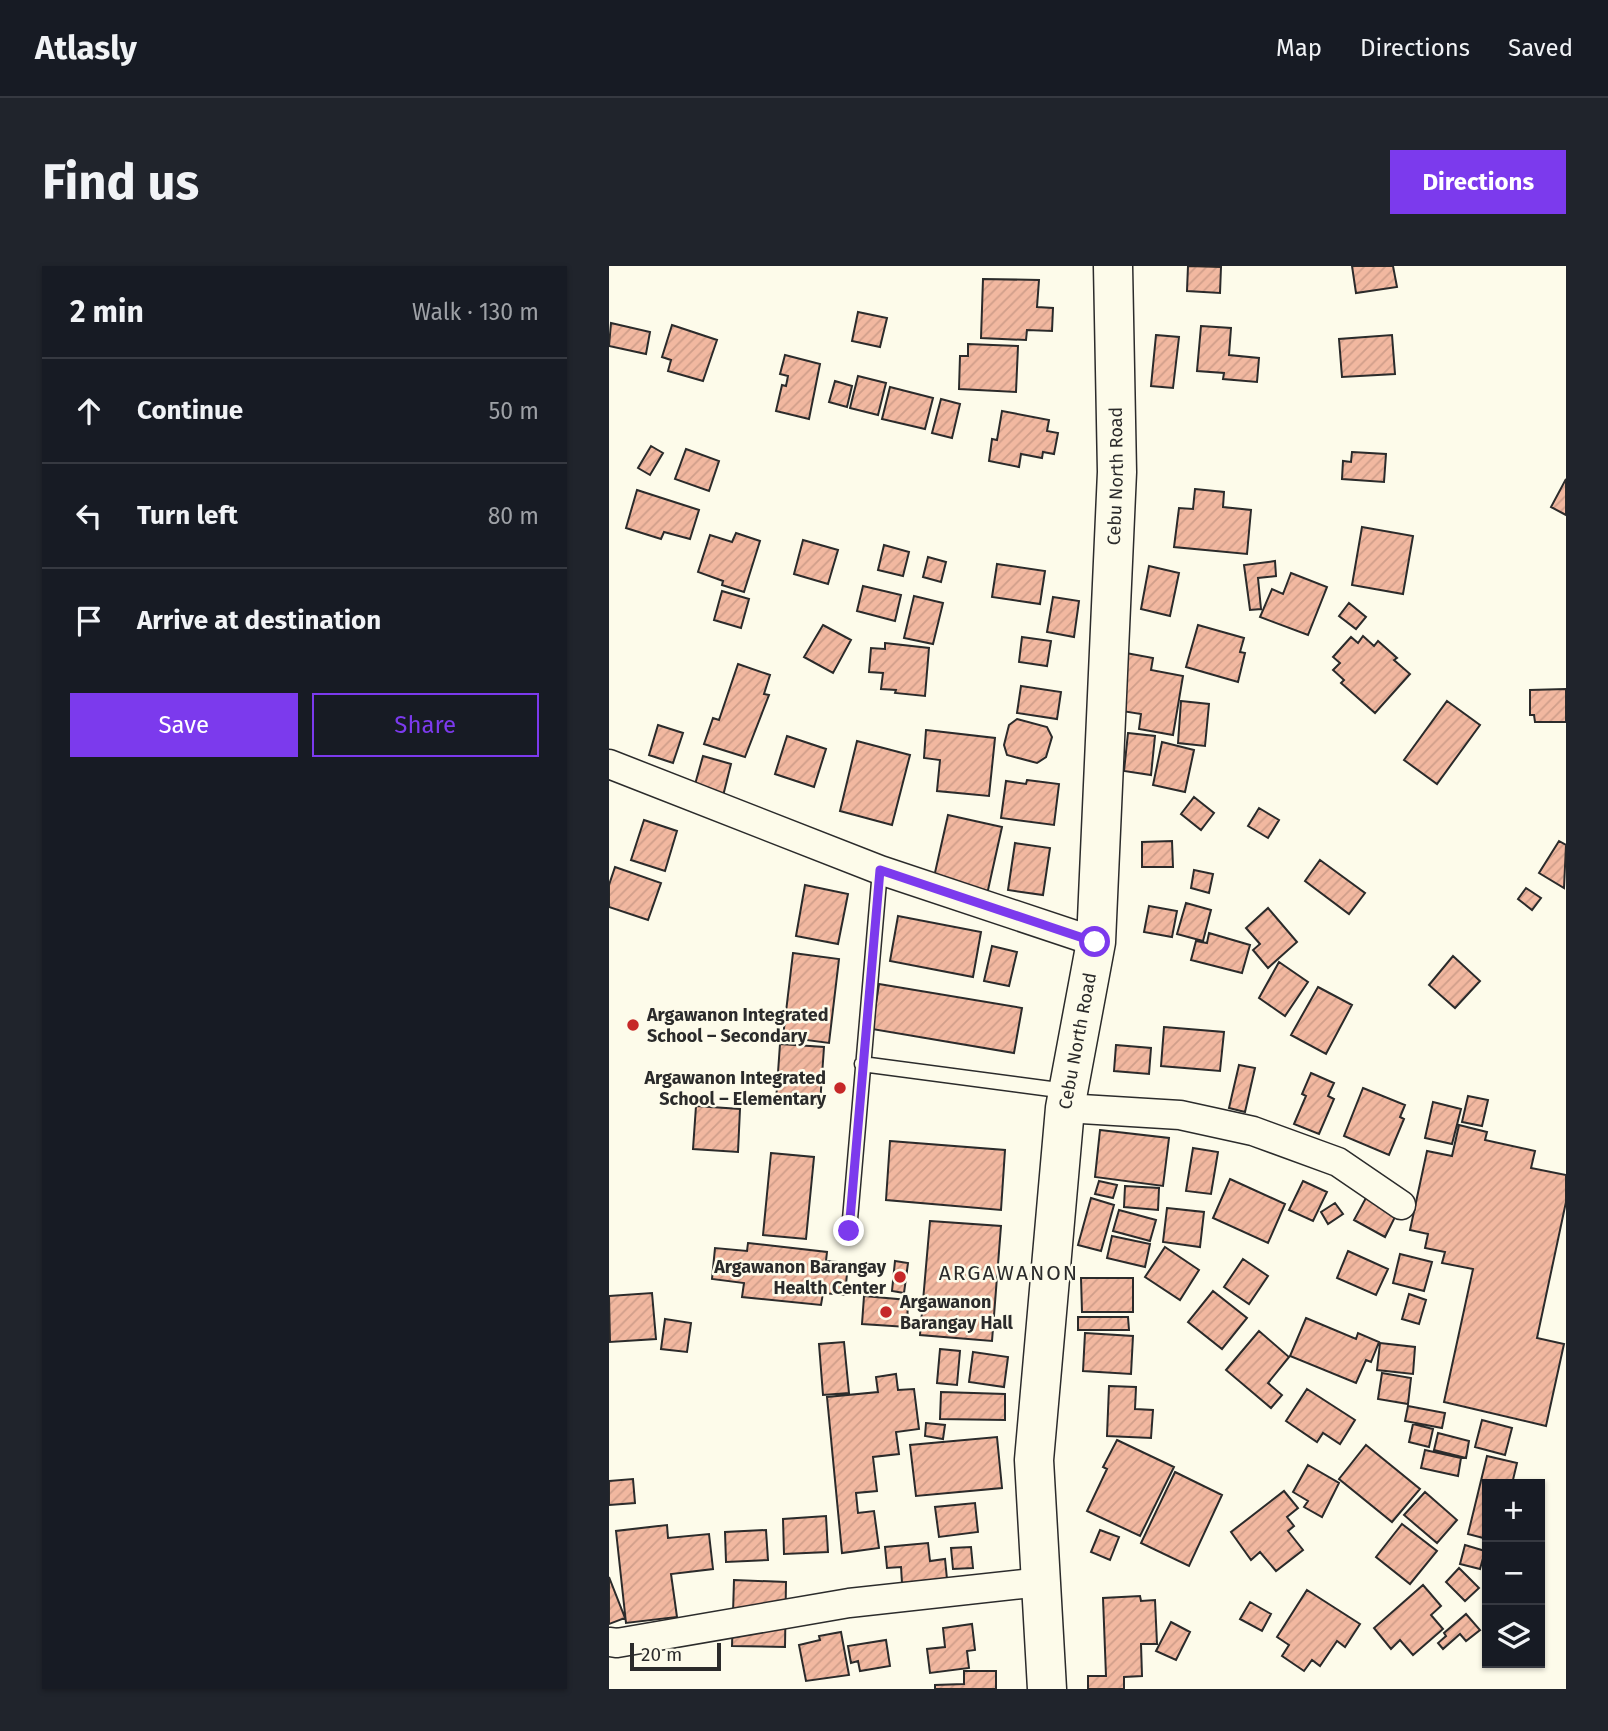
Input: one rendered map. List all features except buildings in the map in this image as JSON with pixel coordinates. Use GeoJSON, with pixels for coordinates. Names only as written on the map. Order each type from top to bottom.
{"type":"FeatureCollection","features":[{"type":"Feature","properties":{"kind":"highway","name":"Cebu North Road"},"geometry":{"type":"LineString","coordinates":[[1047,1689],[1034,1460],[1066,1100],[1095,942],[1117,471],[1113,266]]}},
{"type":"Feature","properties":{"kind":"street"},"geometry":{"type":"LineString","coordinates":[[609,764],[880,870],[1095,942]]}},
{"type":"Feature","properties":{"kind":"street"},"geometry":{"type":"LineString","coordinates":[[1066,1100],[1180,1115],[1253,1130],[1338,1162],[1401,1205]]}},
{"type":"Feature","properties":{"kind":"street"},"geometry":{"type":"LineString","coordinates":[[609,1642],[617,1643],[849,1603],[1041,1582]]}},
{"type":"Feature","properties":{"kind":"lane"},"geometry":{"type":"LineString","coordinates":[[849,1231],[880,870]]}},
{"type":"Feature","properties":{"kind":"lane"},"geometry":{"type":"LineString","coordinates":[[862,1065],[1066,1100]]}},
{"type":"Feature","properties":{"kind":"place","name":"Argawanon Integrated School – Secondary"},"geometry":{"type":"Point","coordinates":[633,1025]}},
{"type":"Feature","properties":{"kind":"place","name":"Argawanon Integrated School – Elementary"},"geometry":{"type":"Point","coordinates":[840,1088]}},
{"type":"Feature","properties":{"kind":"place","name":"Argawanon Barangay Health Center"},"geometry":{"type":"Point","coordinates":[900,1277]}},
{"type":"Feature","properties":{"kind":"place","name":"Argawanon Barangay Hall"},"geometry":{"type":"Point","coordinates":[886,1312]}},
{"type":"Feature","properties":{"kind":"district","name":"ARGAWANON"},"geometry":{"type":"Point","coordinates":[1009,1273]}},
{"type":"Feature","properties":{"kind":"route"},"geometry":{"type":"LineString","coordinates":[[849,1231],[880,870],[1095,942]]}}]}
